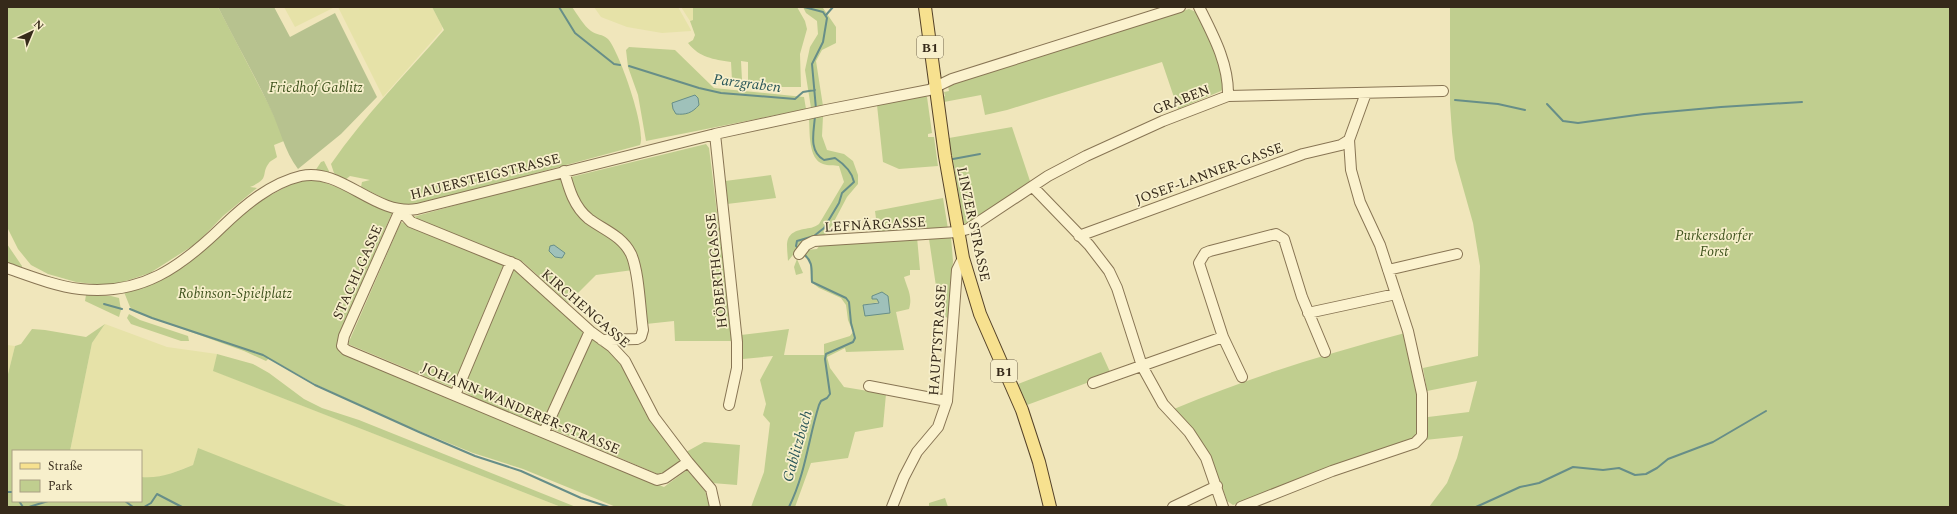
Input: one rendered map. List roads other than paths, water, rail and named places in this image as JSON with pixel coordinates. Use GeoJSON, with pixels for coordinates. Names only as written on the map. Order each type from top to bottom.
{"type":"FeatureCollection","features":[{"type":"Feature","properties":{"kind":"main road","name":"LINZER STRASSE"},"geometry":{"type":"LineString","coordinates":[[925,7],[935,88],[957,232],[963,258],[980,314],[1022,410],[1039,462],[1050,507]]}},
{"type":"Feature","properties":{"kind":"street","name":"HAUERSTEIGSTRASSE"},"geometry":{"type":"LineString","coordinates":[[7,268],[79,289],[119,289],[135,285],[172,268],[189,257],[240,210],[260,196],[286,181],[307,175],[334,179],[377,202],[400,210],[418,209],[714,134],[935,88],[952,79],[1180,7]]}},
{"type":"Feature","properties":{"kind":"street"},"geometry":{"type":"LineString","coordinates":[[1199,7],[1221,56],[1229,82],[1228,96]]}},
{"type":"Feature","properties":{"kind":"street","name":"GRABEN"},"geometry":{"type":"LineString","coordinates":[[957,232],[968,229],[1033,187],[1085,156],[1163,121],[1228,96],[1443,91]]}},
{"type":"Feature","properties":{"kind":"street"},"geometry":{"type":"LineString","coordinates":[[1241,507],[1332,470],[1415,443],[1421,438],[1423,430],[1422,394],[1408,331],[1380,245],[1354,186],[1349,140],[1356,118],[1364,104],[1366,93]]}},
{"type":"Feature","properties":{"kind":"street","name":"HÖBERTHGASSE"},"geometry":{"type":"LineString","coordinates":[[714,134],[737,342],[737,368],[728,405]]}},
{"type":"Feature","properties":{"kind":"street","name":"JOSEF-LANNER-GASSE"},"geometry":{"type":"LineString","coordinates":[[1079,236],[1303,154],[1341,145],[1349,140]]}},
{"type":"Feature","properties":{"kind":"street"},"geometry":{"type":"LineString","coordinates":[[564,171],[572,197],[577,206],[588,218],[623,242],[631,254],[635,270],[643,330],[641,337],[636,339],[602,340]]}},
{"type":"Feature","properties":{"kind":"street"},"geometry":{"type":"LineString","coordinates":[[1033,187],[1102,259],[1117,288],[1142,366],[1163,404],[1189,432],[1206,458],[1217,486],[1223,507]]}},
{"type":"Feature","properties":{"kind":"street","name":"KIRCHENGASSE"},"geometry":{"type":"LineString","coordinates":[[400,210],[411,222],[517,265],[625,361],[654,417],[688,462],[711,489],[715,506]]}},
{"type":"Feature","properties":{"kind":"street","name":"STACHLGASSE"},"geometry":{"type":"LineString","coordinates":[[342,346],[344,336],[400,210]]}},
{"type":"Feature","properties":{"kind":"street","name":"LEFNÄRGASSE"},"geometry":{"type":"LineString","coordinates":[[801,251],[814,241],[957,232]]}},
{"type":"Feature","properties":{"kind":"street"},"geometry":{"type":"LineString","coordinates":[[1242,377],[1223,337],[1198,263],[1205,253],[1276,234],[1284,239],[1308,313],[1325,352]]}},
{"type":"Feature","properties":{"kind":"street"},"geometry":{"type":"LineString","coordinates":[[1388,270],[1457,254]]}},
{"type":"Feature","properties":{"kind":"street","name":"HAUPTSTRASSE"},"geometry":{"type":"LineString","coordinates":[[892,507],[904,477],[918,452],[938,427],[947,401],[956,270],[963,258]]}},
{"type":"Feature","properties":{"kind":"street"},"geometry":{"type":"LineString","coordinates":[[455,395],[511,262]]}},
{"type":"Feature","properties":{"kind":"street"},"geometry":{"type":"LineString","coordinates":[[1308,313],[1396,294]]}},
{"type":"Feature","properties":{"kind":"street"},"geometry":{"type":"LineString","coordinates":[[544,432],[590,331]]}},
{"type":"Feature","properties":{"kind":"street"},"geometry":{"type":"LineString","coordinates":[[1093,383],[1223,337]]}},
{"type":"Feature","properties":{"kind":"street","name":"JOHANN-WANDERER-STRASSE"},"geometry":{"type":"LineString","coordinates":[[342,346],[346,350],[657,480],[665,478],[688,462]]}},
{"type":"Feature","properties":{"kind":"street"},"geometry":{"type":"LineString","coordinates":[[869,386],[947,401]]}},
{"type":"Feature","properties":{"kind":"street"},"geometry":{"type":"LineString","coordinates":[[1173,507],[1217,486]]}},
{"type":"Feature","properties":{"kind":"water"},"geometry":{"type":"Polygon","coordinates":[[[695,95],[698,98],[699,105],[696,108],[689,113],[676,114],[672,103],[695,95]]]}},
{"type":"Feature","properties":{"kind":"water"},"geometry":{"type":"Polygon","coordinates":[[[554,245],[565,253],[562,258],[555,257],[549,251],[550,246],[554,245]]]}},
{"type":"Feature","properties":{"kind":"water"},"geometry":{"type":"Polygon","coordinates":[[[882,292],[888,296],[890,313],[865,316],[863,305],[879,303],[877,299],[872,299],[872,296],[882,292]]]}},
{"type":"Feature","properties":{"kind":"waterway","name":"Parzgraben"},"geometry":{"type":"LineString","coordinates":[[559,7],[575,33],[614,64],[620,65]]}},
{"type":"Feature","properties":{"kind":"waterway","name":"Gablitzbach"},"geometry":{"type":"LineString","coordinates":[[804,7],[823,12],[827,18],[823,42],[812,64],[816,109]]}},
{"type":"Feature","properties":{"kind":"waterway"},"geometry":{"type":"LineString","coordinates":[[826,15],[833,7]]}},
{"type":"Feature","properties":{"kind":"waterway","name":"Parzgraben"},"geometry":{"type":"LineString","coordinates":[[629,66],[699,88],[721,93],[795,99],[803,92],[815,90]]}},
{"type":"Feature","properties":{"kind":"waterway"},"geometry":{"type":"LineString","coordinates":[[1455,100],[1498,104],[1525,110]]}},
{"type":"Feature","properties":{"kind":"waterway"},"geometry":{"type":"LineString","coordinates":[[1547,104],[1563,121],[1578,123],[1644,114],[1802,102]]}},
{"type":"Feature","properties":{"kind":"waterway","name":"Gablitzbach"},"geometry":{"type":"LineString","coordinates":[[799,250],[796,246],[797,241],[814,236],[824,228],[839,203],[842,193],[854,182],[847,168],[835,158],[824,160],[816,151],[813,140],[815,116]]}},
{"type":"Feature","properties":{"kind":"waterway"},"geometry":{"type":"LineString","coordinates":[[953,159],[980,154]]}},
{"type":"Feature","properties":{"kind":"waterway","name":"Gablitzbach"},"geometry":{"type":"LineString","coordinates":[[789,507],[803,469],[819,405],[821,401],[827,398],[830,394],[825,359],[826,354],[853,342],[855,338],[851,323],[849,302],[846,298],[812,282],[811,264],[804,254]]}},
{"type":"Feature","properties":{"kind":"waterway"},"geometry":{"type":"LineString","coordinates":[[104,304],[122,309]]}},
{"type":"Feature","properties":{"kind":"waterway"},"geometry":{"type":"LineString","coordinates":[[130,309],[152,318],[263,355],[315,385],[419,432],[475,456],[521,471],[581,498],[609,507]]}},
{"type":"Feature","properties":{"kind":"waterway"},"geometry":{"type":"LineString","coordinates":[[1476,507],[1520,487],[1539,483],[1573,467],[1603,470],[1619,468],[1635,475],[1646,474],[1657,468],[1668,459],[1713,442],[1766,411]]}},
{"type":"Feature","properties":{"kind":"waterway"},"geometry":{"type":"LineString","coordinates":[[7,492],[12,492]]}},
{"type":"Feature","properties":{"kind":"waterway"},"geometry":{"type":"LineString","coordinates":[[144,507],[151,503],[157,494],[182,507]]}},
{"type":"Feature","properties":{"kind":"waterway"},"geometry":{"type":"LineString","coordinates":[[20,502],[23,507]]}},
{"type":"Feature","properties":{"kind":"waterway"},"geometry":{"type":"LineString","coordinates":[[29,507],[45,502]]}},
{"type":"Feature","properties":{"kind":"waterway"},"geometry":{"type":"LineString","coordinates":[[126,502],[133,507]]}},
{"type":"Feature","properties":{"kind":"park label","name":"Friedhof Gablitz"},"geometry":{"type":"Point","coordinates":[316,87]}},
{"type":"Feature","properties":{"kind":"park label","name":"Purkersdorfer Forst"},"geometry":{"type":"Point","coordinates":[1714,244]}},
{"type":"Feature","properties":{"kind":"park label","name":"Robinson-Spielplatz"},"geometry":{"type":"Point","coordinates":[235,293]}}]}
